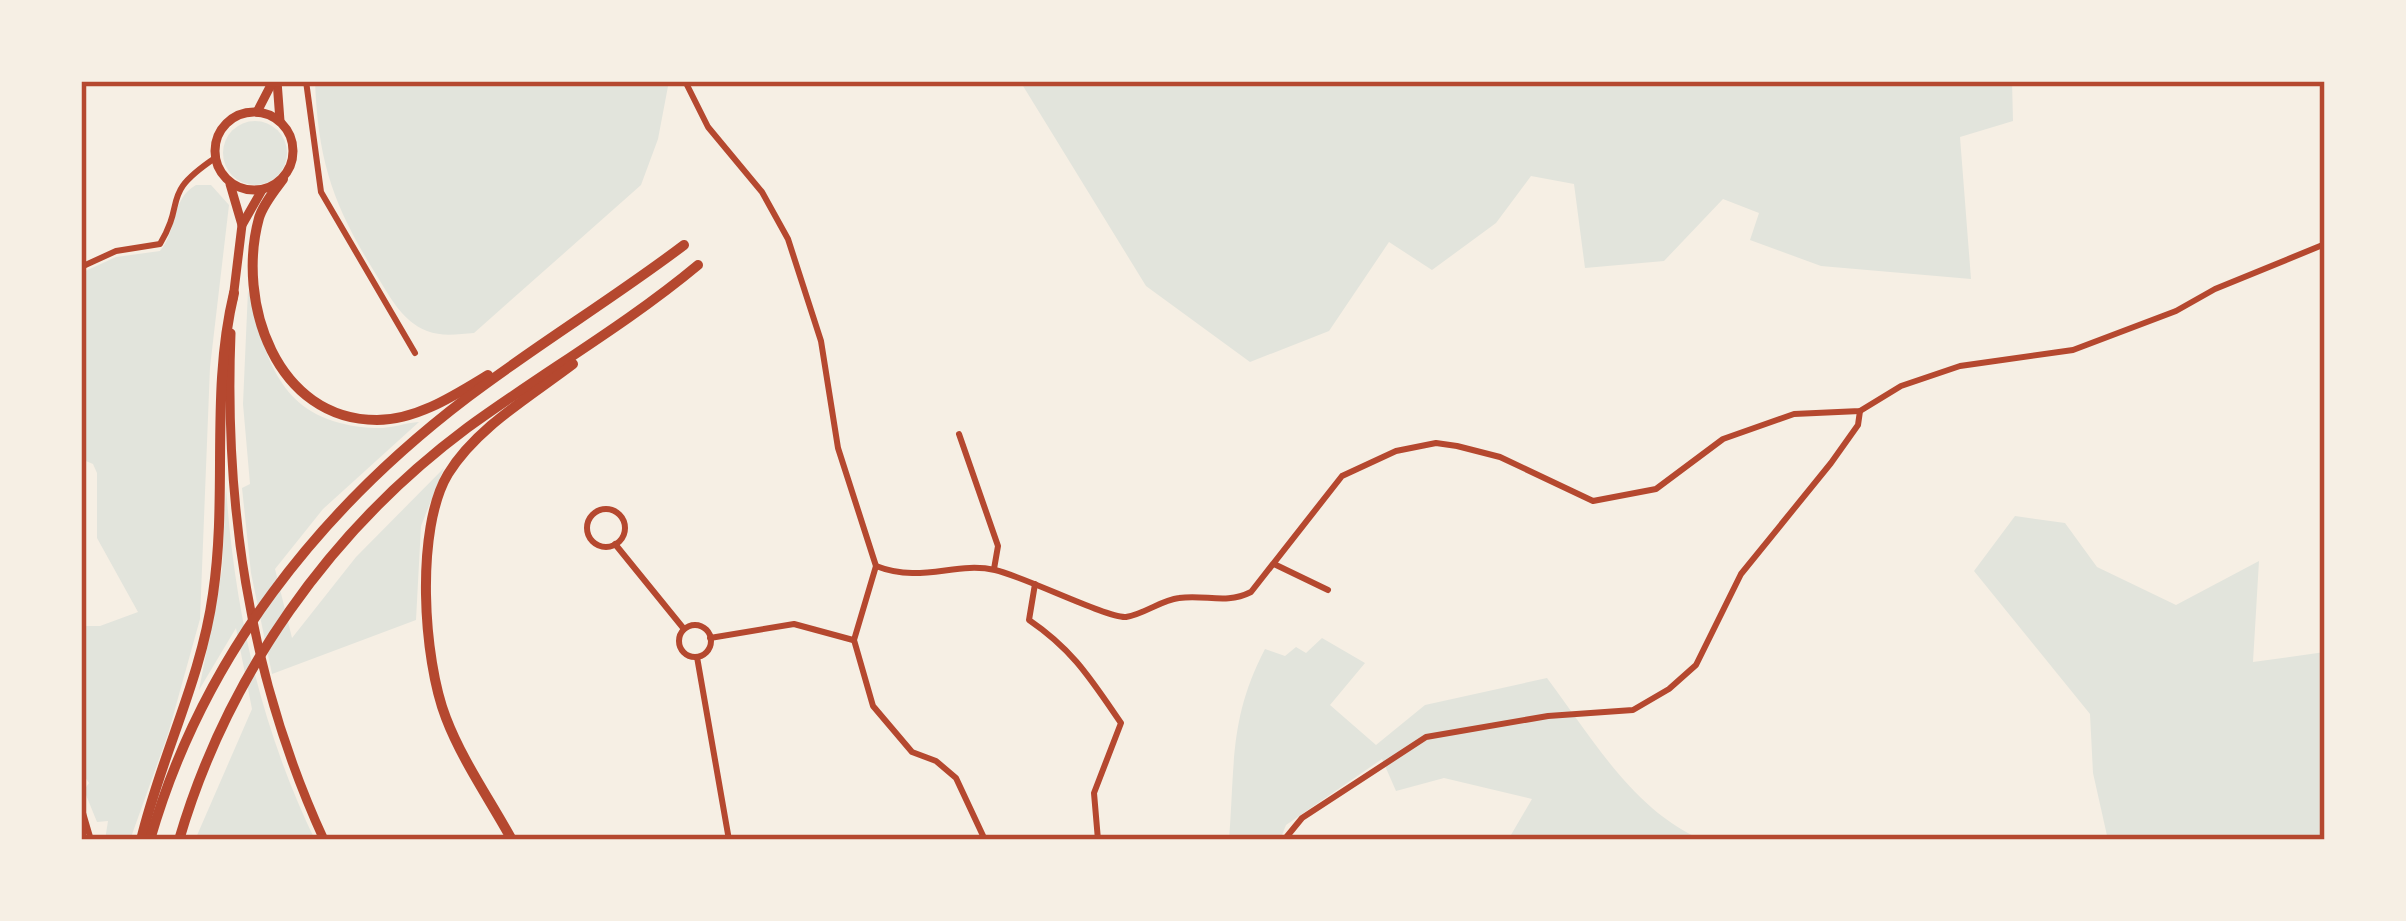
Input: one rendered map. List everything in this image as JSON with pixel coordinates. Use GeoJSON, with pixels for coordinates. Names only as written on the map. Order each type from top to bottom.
{"type":"FeatureCollection","features":[{"type":"Feature","properties":{"kind":"highway"},"geometry":{"type":"LineString","coordinates":[[257,112],[275,81]]}},
{"type":"Feature","properties":{"kind":"highway"},"geometry":{"type":"LineString","coordinates":[[275,81],[280,121],[294,151],[259,214],[254,258],[261,323],[285,375],[323,407],[363,419],[410,415],[584,318]]}},
{"type":"Feature","properties":{"kind":"highway"},"geometry":{"type":"LineString","coordinates":[[242,225],[229,182],[215,158],[223,128],[240,114],[257,112],[280,121]]}},
{"type":"Feature","properties":{"kind":"highway"},"geometry":{"type":"LineString","coordinates":[[283,178],[262,190],[242,225],[234,293],[230,438],[244,578],[273,706],[324,840]]}},
{"type":"Feature","properties":{"kind":"highway"},"geometry":{"type":"LineString","coordinates":[[229,182],[262,190]]}},
{"type":"Feature","properties":{"kind":"highway"},"geometry":{"type":"LineString","coordinates":[[150,840],[181,753],[233,651],[284,573],[338,509],[416,438],[684,245]]}},
{"type":"Feature","properties":{"kind":"highway"},"geometry":{"type":"LineString","coordinates":[[512,840],[444,714],[429,606],[431,518],[448,474],[490,429],[698,265]]}},
{"type":"Feature","properties":{"kind":"highway"},"geometry":{"type":"LineString","coordinates":[[141,840],[208,627],[218,558],[222,342],[234,293]]}},
{"type":"Feature","properties":{"kind":"highway"},"geometry":{"type":"LineString","coordinates":[[178,840],[240,689],[294,604],[364,518],[421,466],[656,300]]}},
{"type":"Feature","properties":{"kind":"street"},"geometry":{"type":"LineString","coordinates":[[306,81],[321,192],[415,353]]}},
{"type":"Feature","properties":{"kind":"street"},"geometry":{"type":"LineString","coordinates":[[685,81],[708,127],[762,192],[788,239],[821,341],[838,448],[876,566],[854,640],[881,718],[912,752],[936,761],[956,778],[985,840]]}},
{"type":"Feature","properties":{"kind":"street"},"geometry":{"type":"LineString","coordinates":[[81,267],[116,251],[160,244],[173,196],[186,178],[215,158]]}},
{"type":"Feature","properties":{"kind":"street"},"geometry":{"type":"LineString","coordinates":[[876,566],[914,576],[994,569],[1114,616],[1129,616],[1176,598],[1233,602],[1251,592],[1342,476],[1396,452],[1436,443],[1457,446],[1500,457],[1593,501],[1656,489],[1723,439],[1794,414],[1860,411],[1900,386],[1960,366],[2073,350],[2176,311],[2215,289],[2325,244]]}},
{"type":"Feature","properties":{"kind":"street"},"geometry":{"type":"LineString","coordinates":[[1284,840],[1302,818],[1426,737],[1548,716],[1633,710],[1669,689],[1696,665],[1741,574],[1832,463],[1858,425],[1860,411]]}},
{"type":"Feature","properties":{"kind":"street"},"geometry":{"type":"LineString","coordinates":[[959,434],[998,546],[994,569]]}},
{"type":"Feature","properties":{"kind":"street"},"geometry":{"type":"LineString","coordinates":[[609,510],[622,518],[623,536],[615,544],[602,547],[590,537],[588,524],[595,513],[609,510]]}},
{"type":"Feature","properties":{"kind":"street"},"geometry":{"type":"LineString","coordinates":[[615,544],[684,629]]}},
{"type":"Feature","properties":{"kind":"street"},"geometry":{"type":"LineString","coordinates":[[1274,564],[1328,590]]}},
{"type":"Feature","properties":{"kind":"street"},"geometry":{"type":"LineString","coordinates":[[1035,584],[1029,620],[1054,633],[1120,723],[1094,793],[1098,840]]}},
{"type":"Feature","properties":{"kind":"street"},"geometry":{"type":"LineString","coordinates":[[710,638],[794,624],[854,640]]}},
{"type":"Feature","properties":{"kind":"street"},"geometry":{"type":"LineString","coordinates":[[684,629],[698,626],[710,638]]}},
{"type":"Feature","properties":{"kind":"street"},"geometry":{"type":"LineString","coordinates":[[684,629],[680,648],[697,657]]}},
{"type":"Feature","properties":{"kind":"street"},"geometry":{"type":"LineString","coordinates":[[697,657],[709,648],[710,638]]}},
{"type":"Feature","properties":{"kind":"street"},"geometry":{"type":"LineString","coordinates":[[697,657],[729,840]]}},
{"type":"Feature","properties":{"kind":"street"},"geometry":{"type":"LineString","coordinates":[[81,806],[92,840]]}},
{"type":"Feature","properties":{"kind":"shaded area"},"geometry":{"type":"Polygon","coordinates":[[[315,81],[669,81],[658,139],[641,185],[474,333],[450,335],[427,331],[404,315],[350,228],[325,161],[315,81]]]}},
{"type":"Feature","properties":{"kind":"shaded area"},"geometry":{"type":"Polygon","coordinates":[[[1020,81],[2012,81],[2013,121],[1960,137],[1971,279],[1821,266],[1750,240],[1759,213],[1723,199],[1664,261],[1585,268],[1574,184],[1531,176],[1496,223],[1432,270],[1389,242],[1329,331],[1250,362],[1146,286],[1020,81]]]}},
{"type":"Feature","properties":{"kind":"shaded area"},"geometry":{"type":"Polygon","coordinates":[[[255,121],[277,131],[287,153],[277,175],[255,185],[233,175],[223,153],[233,131],[255,121]]]}},
{"type":"Feature","properties":{"kind":"shaded area"},"geometry":{"type":"Polygon","coordinates":[[[196,185],[211,185],[229,205],[210,367],[200,619],[168,734],[130,840],[105,840],[108,821],[97,822],[84,790],[89,783],[81,771],[81,626],[100,626],[138,612],[97,538],[97,473],[93,464],[81,459],[81,273],[116,257],[160,251],[182,199],[196,185]]]}},
{"type":"Feature","properties":{"kind":"shaded area"},"geometry":{"type":"Polygon","coordinates":[[[248,290],[271,364],[298,401],[342,424],[380,428],[419,422],[323,509],[275,569],[292,638],[356,557],[444,468],[421,526],[416,620],[272,674],[251,573],[242,488],[250,484],[243,404],[248,290]]]}},
{"type":"Feature","properties":{"kind":"shaded area"},"geometry":{"type":"Polygon","coordinates":[[[226,486],[236,578],[253,668],[279,755],[315,840],[195,840],[252,709],[236,628],[199,690],[222,570],[226,486]]]}},
{"type":"Feature","properties":{"kind":"shaded area"},"geometry":{"type":"Polygon","coordinates":[[[2015,516],[2065,523],[2097,567],[2176,605],[2259,561],[2253,662],[2325,652],[2325,840],[2108,840],[2093,773],[2090,714],[1974,571],[2015,516]]]}},
{"type":"Feature","properties":{"kind":"shaded area"},"geometry":{"type":"Polygon","coordinates":[[[1322,638],[1365,663],[1330,705],[1376,745],[1425,705],[1547,678],[1635,791],[1678,827],[1703,840],[1508,840],[1532,799],[1444,778],[1396,791],[1382,759],[1286,825],[1280,840],[1229,840],[1239,720],[1253,674],[1265,649],[1285,656],[1296,647],[1306,653],[1322,638]]]}}]}
